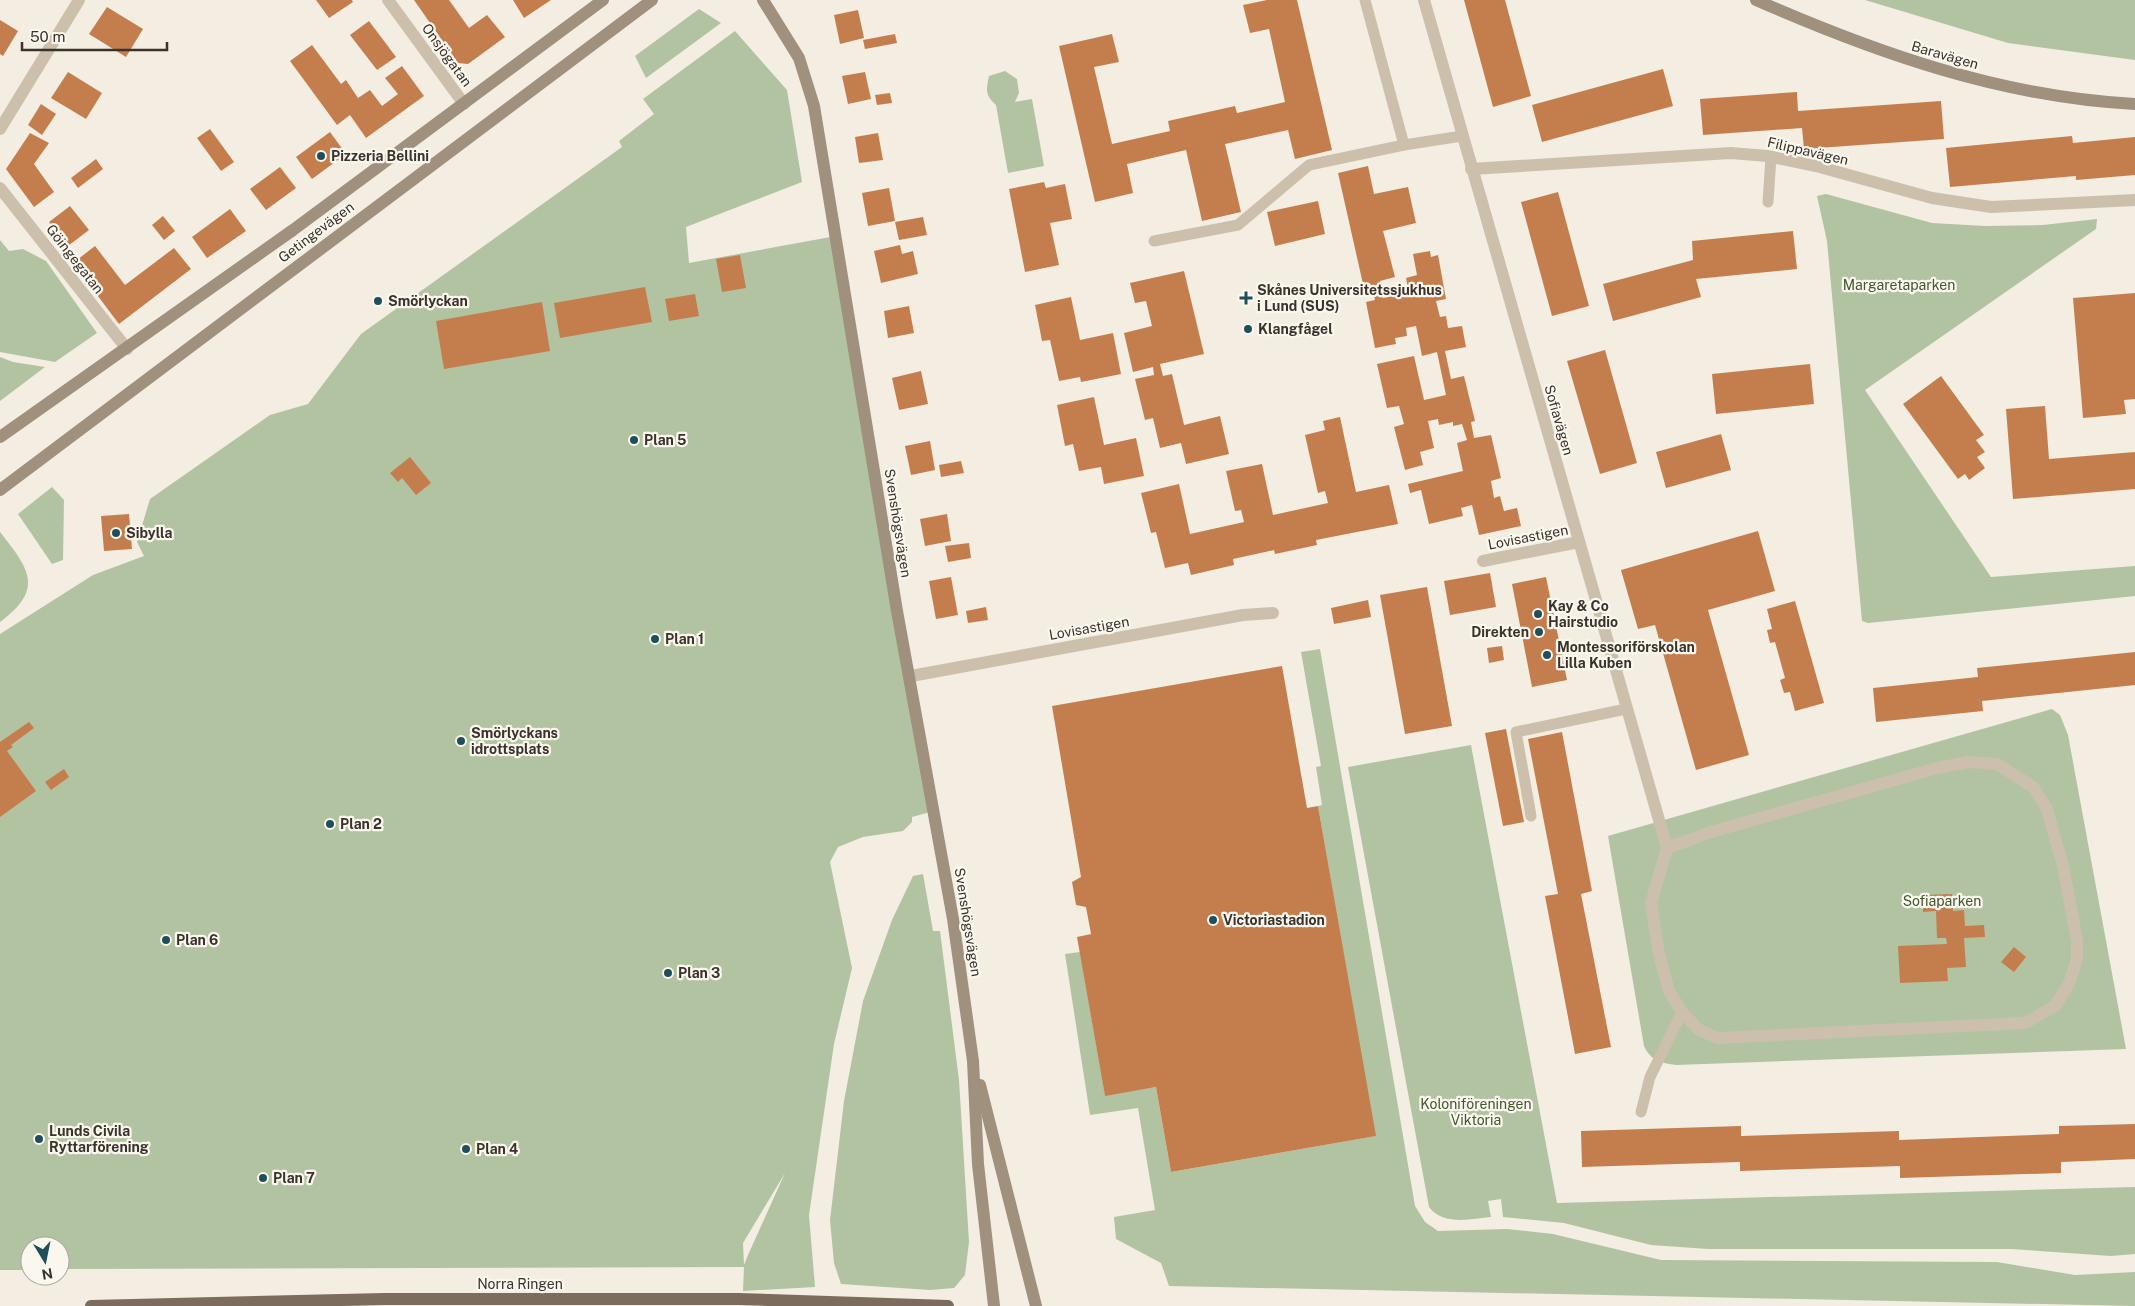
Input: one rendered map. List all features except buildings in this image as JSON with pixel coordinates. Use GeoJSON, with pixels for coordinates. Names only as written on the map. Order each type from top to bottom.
{"type":"FeatureCollection","features":[{"type":"Feature","properties":{"kind":"main road","name":"Getingevägen"},"geometry":{"type":"LineString","coordinates":[[0,437],[127,349],[464,104],[603,0]]}},
{"type":"Feature","properties":{"kind":"main road","name":"Getingevägen"},"geometry":{"type":"LineString","coordinates":[[0,490],[652,0]]}},
{"type":"Feature","properties":{"kind":"main road","name":"Svenshögsvägen"},"geometry":{"type":"LineString","coordinates":[[763,0],[799,58],[814,106],[897,611],[944,861],[973,1061],[978,1164],[994,1306]]}},
{"type":"Feature","properties":{"kind":"main road","name":"Baravägen"},"geometry":{"type":"LineString","coordinates":[[1756,0],[1835,34],[1932,68],[2006,87],[2083,101],[2135,104]]}},
{"type":"Feature","properties":{"kind":"main road","name":"Svenshögsvägen"},"geometry":{"type":"LineString","coordinates":[[973,1061],[1036,1306]]}},
{"type":"Feature","properties":{"kind":"main road","name":"Norra Ringen"},"geometry":{"type":"LineString","coordinates":[[91,1306],[384,1299],[738,1298],[948,1306]]}},
{"type":"Feature","properties":{"kind":"street"},"geometry":{"type":"LineString","coordinates":[[0,129],[79,0]]}},
{"type":"Feature","properties":{"kind":"street","name":"Onsjögatan"},"geometry":{"type":"LineString","coordinates":[[388,0],[464,104]]}},
{"type":"Feature","properties":{"kind":"street","name":"Sofiavägen"},"geometry":{"type":"LineString","coordinates":[[1424,0],[1667,848]]}},
{"type":"Feature","properties":{"kind":"street","name":"Filippavägen"},"geometry":{"type":"LineString","coordinates":[[1471,169],[1731,152],[1771,157],[1816,166],[1932,198],[1991,207],[2135,200]]}},
{"type":"Feature","properties":{"kind":"street","name":"Göingegatan"},"geometry":{"type":"LineString","coordinates":[[0,188],[127,349]]}},
{"type":"Feature","properties":{"kind":"street","name":"Lovisastigen"},"geometry":{"type":"LineString","coordinates":[[1483,561],[1579,542]]}},
{"type":"Feature","properties":{"kind":"street","name":"Lovisastigen"},"geometry":{"type":"LineString","coordinates":[[910,676],[1243,615],[1273,613]]}},
{"type":"Feature","properties":{"kind":"street"},"geometry":{"type":"LineString","coordinates":[[1968,762],[1997,764],[2033,787],[2047,809],[2063,866],[2077,940],[2077,959],[2069,984],[2060,999],[2048,1011],[2025,1023],[1718,1038],[1698,1030],[1682,1012],[1669,991],[1659,954],[1651,903],[1667,848],[1711,832],[1937,768],[1968,762]]}},
{"type":"Feature","properties":{"kind":"lane"},"geometry":{"type":"LineString","coordinates":[[1365,0],[1404,145]]}},
{"type":"Feature","properties":{"kind":"lane"},"geometry":{"type":"LineString","coordinates":[[1154,241],[1238,225],[1309,165],[1404,145],[1462,136]]}},
{"type":"Feature","properties":{"kind":"lane"},"geometry":{"type":"LineString","coordinates":[[1768,202],[1771,157]]}},
{"type":"Feature","properties":{"kind":"lane"},"geometry":{"type":"LineString","coordinates":[[1531,816],[1516,732],[1626,708]]}},
{"type":"Feature","properties":{"kind":"lane"},"geometry":{"type":"LineString","coordinates":[[1641,1112],[1650,1077],[1682,1012]]}},
{"type":"Feature","properties":{"kind":"green space"},"geometry":{"type":"Polygon","coordinates":[[[1865,0],[2135,0],[2135,60],[2008,43],[1865,0]]]}},
{"type":"Feature","properties":{"kind":"green space"},"geometry":{"type":"Polygon","coordinates":[[[699,9],[721,23],[646,78],[635,56],[699,9]]]}},
{"type":"Feature","properties":{"kind":"green space","name":"Smörlyckans idrottsplats"},"geometry":{"type":"Polygon","coordinates":[[[735,31],[787,90],[802,182],[686,227],[689,263],[836,236],[934,811],[912,817],[912,822],[903,831],[863,837],[838,847],[830,862],[852,968],[834,1044],[809,1215],[815,1287],[743,1291],[744,1267],[70,1269],[70,1236],[20,1236],[20,1270],[0,1270],[0,634],[93,575],[144,556],[137,542],[150,499],[270,415],[308,404],[361,334],[622,147],[619,141],[654,114],[643,99],[735,31]],[[785,1173],[743,1243],[744,1265],[748,1255],[785,1173]]]}},
{"type":"Feature","properties":{"kind":"green space"},"geometry":{"type":"Polygon","coordinates":[[[1005,71],[1017,79],[1019,93],[1015,102],[1032,99],[1044,166],[1008,173],[996,105],[988,95],[987,89],[989,76],[1005,71]]]}},
{"type":"Feature","properties":{"kind":"green space","name":"Margaretaparken"},"geometry":{"type":"Polygon","coordinates":[[[1826,194],[1932,223],[1985,226],[2043,225],[2097,219],[2096,229],[1865,390],[1991,577],[2135,566],[2135,596],[1868,623],[1862,621],[1827,241],[1817,196],[1826,194]]]}},
{"type":"Feature","properties":{"kind":"green space"},"geometry":{"type":"Polygon","coordinates":[[[0,240],[9,251],[23,249],[46,261],[97,333],[55,362],[0,352],[0,240]]]}},
{"type":"Feature","properties":{"kind":"green space"},"geometry":{"type":"Polygon","coordinates":[[[0,357],[13,362],[45,367],[0,401],[0,357]]]}},
{"type":"Feature","properties":{"kind":"green space"},"geometry":{"type":"Polygon","coordinates":[[[52,487],[64,500],[63,560],[52,564],[18,514],[52,487]]]}},
{"type":"Feature","properties":{"kind":"green space"},"geometry":{"type":"Polygon","coordinates":[[[0,532],[19,557],[28,579],[23,599],[0,622],[0,532]]]}},
{"type":"Feature","properties":{"kind":"green space"},"geometry":{"type":"Polygon","coordinates":[[[1320,649],[1415,1206],[1425,1222],[1438,1231],[1507,1229],[1553,1234],[1661,1260],[1997,1262],[2075,1275],[2135,1272],[2135,1306],[1169,1286],[1161,1263],[1116,1239],[1114,1217],[1155,1210],[1138,1108],[1090,1115],[1065,954],[1080,952],[1105,1095],[1156,1087],[1171,1172],[1375,1136],[1318,806],[1322,805],[1316,767],[1321,766],[1301,652],[1320,649]]]}},
{"type":"Feature","properties":{"kind":"green space","name":"Sofiaparken"},"geometry":{"type":"Polygon","coordinates":[[[2052,709],[2060,715],[2068,735],[2126,1049],[1676,1065],[1661,1062],[1649,1055],[1644,1046],[1608,836],[2052,709]]]}},
{"type":"Feature","properties":{"kind":"green space","name":"Koloniföreningen Viktoria"},"geometry":{"type":"Polygon","coordinates":[[[1471,745],[1557,1203],[2135,1187],[2135,1254],[2111,1256],[2011,1249],[1708,1249],[1651,1245],[1564,1223],[1503,1217],[1501,1199],[1488,1201],[1491,1217],[1458,1220],[1442,1217],[1435,1213],[1429,1207],[1348,767],[1471,745]]]}},
{"type":"Feature","properties":{"kind":"green space"},"geometry":{"type":"Polygon","coordinates":[[[923,874],[933,931],[940,931],[959,1080],[969,1242],[965,1275],[954,1288],[930,1290],[841,1284],[834,1263],[830,1220],[844,1101],[863,1001],[892,920],[913,876],[923,874]]]}},
{"type":"Feature","properties":{"kind":"place","name":"Pizzeria Bellini"},"geometry":{"type":"Point","coordinates":[321,156]}},
{"type":"Feature","properties":{"kind":"place","name":"Skånes Universitetssjukhus i Lund (SUS)"},"geometry":{"type":"Point","coordinates":[1246,298]}},
{"type":"Feature","properties":{"kind":"place","name":"Smörlyckan"},"geometry":{"type":"Point","coordinates":[378,301]}},
{"type":"Feature","properties":{"kind":"place","name":"Klangfågel"},"geometry":{"type":"Point","coordinates":[1248,329]}},
{"type":"Feature","properties":{"kind":"place","name":"Plan 5"},"geometry":{"type":"Point","coordinates":[634,440]}},
{"type":"Feature","properties":{"kind":"place","name":"Sibylla"},"geometry":{"type":"Point","coordinates":[116,533]}},
{"type":"Feature","properties":{"kind":"place","name":"Kay & Co Hairstudio"},"geometry":{"type":"Point","coordinates":[1538,614]}},
{"type":"Feature","properties":{"kind":"place","name":"Direkten"},"geometry":{"type":"Point","coordinates":[1539,632]}},
{"type":"Feature","properties":{"kind":"place","name":"Plan 1"},"geometry":{"type":"Point","coordinates":[655,639]}},
{"type":"Feature","properties":{"kind":"place","name":"Montessoriförskolan Lilla Kuben"},"geometry":{"type":"Point","coordinates":[1547,655]}},
{"type":"Feature","properties":{"kind":"place","name":"Smörlyckans idrottsplats"},"geometry":{"type":"Point","coordinates":[461,741]}},
{"type":"Feature","properties":{"kind":"place","name":"Plan 2"},"geometry":{"type":"Point","coordinates":[330,824]}},
{"type":"Feature","properties":{"kind":"place","name":"Victoriastadion"},"geometry":{"type":"Point","coordinates":[1213,920]}},
{"type":"Feature","properties":{"kind":"place","name":"Plan 6"},"geometry":{"type":"Point","coordinates":[166,940]}},
{"type":"Feature","properties":{"kind":"place","name":"Plan 3"},"geometry":{"type":"Point","coordinates":[668,973]}},
{"type":"Feature","properties":{"kind":"place","name":"Lunds Civila Ryttarförening"},"geometry":{"type":"Point","coordinates":[39,1139]}},
{"type":"Feature","properties":{"kind":"place","name":"Plan 4"},"geometry":{"type":"Point","coordinates":[466,1149]}},
{"type":"Feature","properties":{"kind":"place","name":"Plan 7"},"geometry":{"type":"Point","coordinates":[263,1178]}}]}
